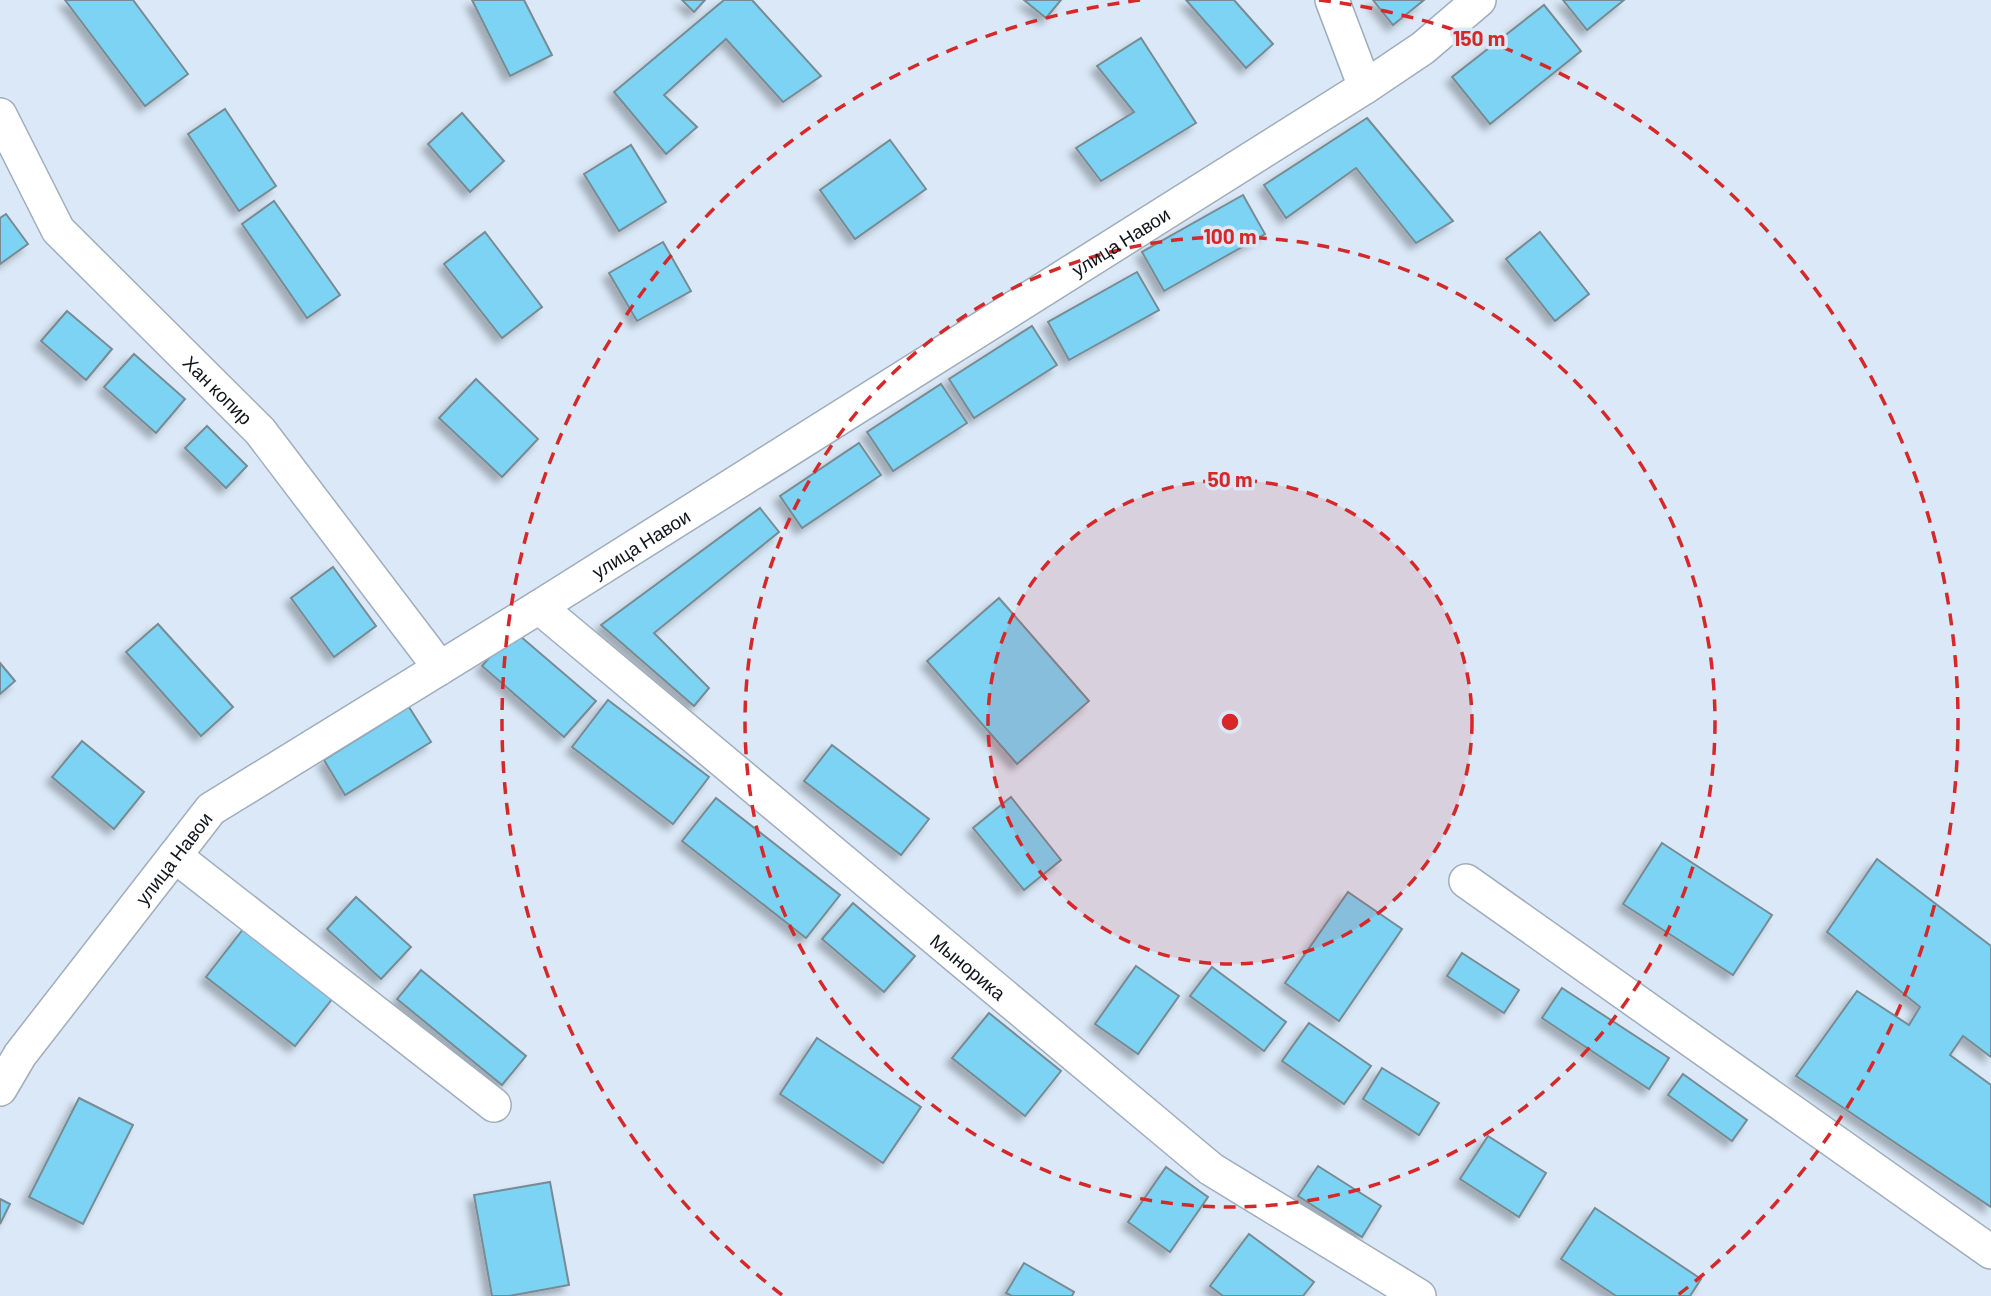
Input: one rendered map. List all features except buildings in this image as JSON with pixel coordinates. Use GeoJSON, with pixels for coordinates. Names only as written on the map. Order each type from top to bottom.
{"type":"FeatureCollection","features":[{"type":"Feature","properties":{"kind":"street"},"geometry":{"type":"LineString","coordinates":[[1332,0],[1365,88]]}},
{"type":"Feature","properties":{"kind":"street","name":"улица Навои"},"geometry":{"type":"LineString","coordinates":[[0,1089],[20,1055],[211,809],[539,607],[1365,88],[1423,48],[1479,0]]}},
{"type":"Feature","properties":{"kind":"street","name":"Хан копир"},"geometry":{"type":"LineString","coordinates":[[0,115],[58,230],[260,431],[440,668]]}},
{"type":"Feature","properties":{"kind":"street","name":"Мынорика"},"geometry":{"type":"LineString","coordinates":[[539,607],[1211,1169],[1419,1296]]}},
{"type":"Feature","properties":{"kind":"street"},"geometry":{"type":"LineString","coordinates":[[175,856],[494,1105]]}},
{"type":"Feature","properties":{"kind":"street"},"geometry":{"type":"LineString","coordinates":[[1466,881],[1991,1252]]}}]}
